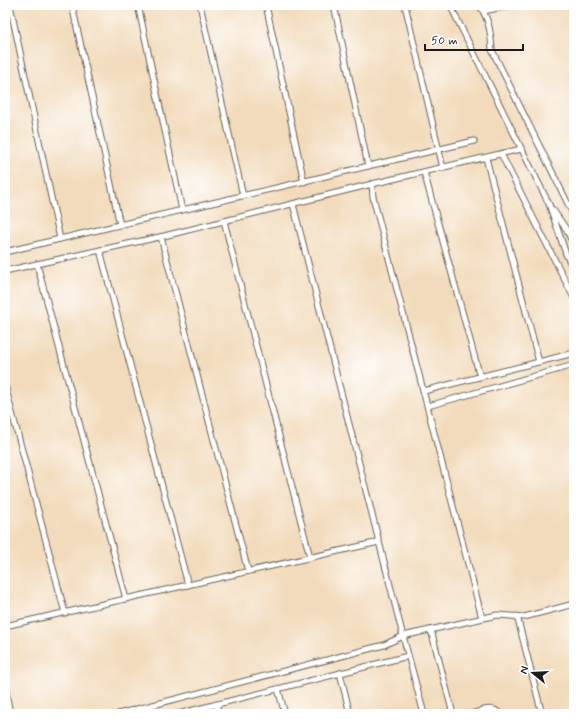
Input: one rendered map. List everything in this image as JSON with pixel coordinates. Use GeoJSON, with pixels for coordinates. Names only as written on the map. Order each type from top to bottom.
{"type":"FeatureCollection","features":[{"type":"Feature","properties":{"kind":"lane"},"geometry":{"type":"LineString","coordinates":[[10,5],[60,239]]}},
{"type":"Feature","properties":{"kind":"lane"},"geometry":{"type":"LineString","coordinates":[[72,5],[120,225]]}},
{"type":"Feature","properties":{"kind":"lane"},"geometry":{"type":"LineString","coordinates":[[138,5],[182,210]]}},
{"type":"Feature","properties":{"kind":"lane"},"geometry":{"type":"LineString","coordinates":[[200,5],[243,196]]}},
{"type":"Feature","properties":{"kind":"lane"},"geometry":{"type":"LineString","coordinates":[[266,5],[304,182]]}},
{"type":"Feature","properties":{"kind":"lane"},"geometry":{"type":"LineString","coordinates":[[334,5],[368,166]]}},
{"type":"Feature","properties":{"kind":"lane"},"geometry":{"type":"LineString","coordinates":[[405,5],[443,168]]}},
{"type":"Feature","properties":{"kind":"lane"},"geometry":{"type":"LineString","coordinates":[[450,5],[549,204],[566,229],[574,245]]}},
{"type":"Feature","properties":{"kind":"lane"},"geometry":{"type":"LineString","coordinates":[[480,5],[484,11],[491,35],[492,50],[574,216]]}},
{"type":"Feature","properties":{"kind":"lane"},"geometry":{"type":"LineString","coordinates":[[484,11],[512,5]]}},
{"type":"Feature","properties":{"kind":"lane"},"geometry":{"type":"LineString","coordinates":[[571,5],[574,18]]}},
{"type":"Feature","properties":{"kind":"lane"},"geometry":{"type":"LineString","coordinates":[[5,252],[474,141]]}},
{"type":"Feature","properties":{"kind":"lane"},"geometry":{"type":"LineString","coordinates":[[5,271],[161,237],[372,184],[521,149]]}},
{"type":"Feature","properties":{"kind":"lane"},"geometry":{"type":"LineString","coordinates":[[501,154],[574,298]]}},
{"type":"Feature","properties":{"kind":"lane"},"geometry":{"type":"LineString","coordinates":[[486,158],[539,362]]}},
{"type":"Feature","properties":{"kind":"lane"},"geometry":{"type":"LineString","coordinates":[[424,172],[480,377]]}},
{"type":"Feature","properties":{"kind":"lane"},"geometry":{"type":"LineString","coordinates":[[372,184],[373,197],[482,618]]}},
{"type":"Feature","properties":{"kind":"lane"},"geometry":{"type":"LineString","coordinates":[[293,204],[424,714]]}},
{"type":"Feature","properties":{"kind":"lane"},"geometry":{"type":"LineString","coordinates":[[549,204],[566,254],[574,270]]}},
{"type":"Feature","properties":{"kind":"lane"},"geometry":{"type":"LineString","coordinates":[[224,221],[310,558]]}},
{"type":"Feature","properties":{"kind":"lane"},"geometry":{"type":"LineString","coordinates":[[161,237],[248,571]]}},
{"type":"Feature","properties":{"kind":"lane"},"geometry":{"type":"LineString","coordinates":[[100,250],[188,585]]}},
{"type":"Feature","properties":{"kind":"lane"},"geometry":{"type":"LineString","coordinates":[[37,264],[126,599]]}},
{"type":"Feature","properties":{"kind":"lane"},"geometry":{"type":"LineString","coordinates":[[424,391],[574,353]]}},
{"type":"Feature","properties":{"kind":"lane"},"geometry":{"type":"LineString","coordinates":[[428,406],[574,365]]}},
{"type":"Feature","properties":{"kind":"lane"},"geometry":{"type":"LineString","coordinates":[[5,386],[65,613]]}},
{"type":"Feature","properties":{"kind":"lane"},"geometry":{"type":"LineString","coordinates":[[5,626],[379,542]]}},
{"type":"Feature","properties":{"kind":"lane"},"geometry":{"type":"LineString","coordinates":[[118,714],[384,645],[403,636],[498,615],[524,617],[574,604]]}},
{"type":"Feature","properties":{"kind":"lane"},"geometry":{"type":"LineString","coordinates":[[517,616],[542,714]]}},
{"type":"Feature","properties":{"kind":"lane"},"geometry":{"type":"LineString","coordinates":[[431,630],[452,714]]}},
{"type":"Feature","properties":{"kind":"lane"},"geometry":{"type":"LineString","coordinates":[[178,714],[408,656]]}},
{"type":"Feature","properties":{"kind":"lane"},"geometry":{"type":"LineString","coordinates":[[340,673],[350,714]]}},
{"type":"Feature","properties":{"kind":"lane"},"geometry":{"type":"LineString","coordinates":[[5,686],[10,714]]}},
{"type":"Feature","properties":{"kind":"lane"},"geometry":{"type":"LineString","coordinates":[[278,689],[285,714]]}},
{"type":"Feature","properties":{"kind":"lane"},"geometry":{"type":"LineString","coordinates":[[216,704],[219,714]]}},
{"type":"Feature","properties":{"kind":"lane"},"geometry":{"type":"LineString","coordinates":[[471,714],[489,709],[495,710],[500,714]]}}]}
